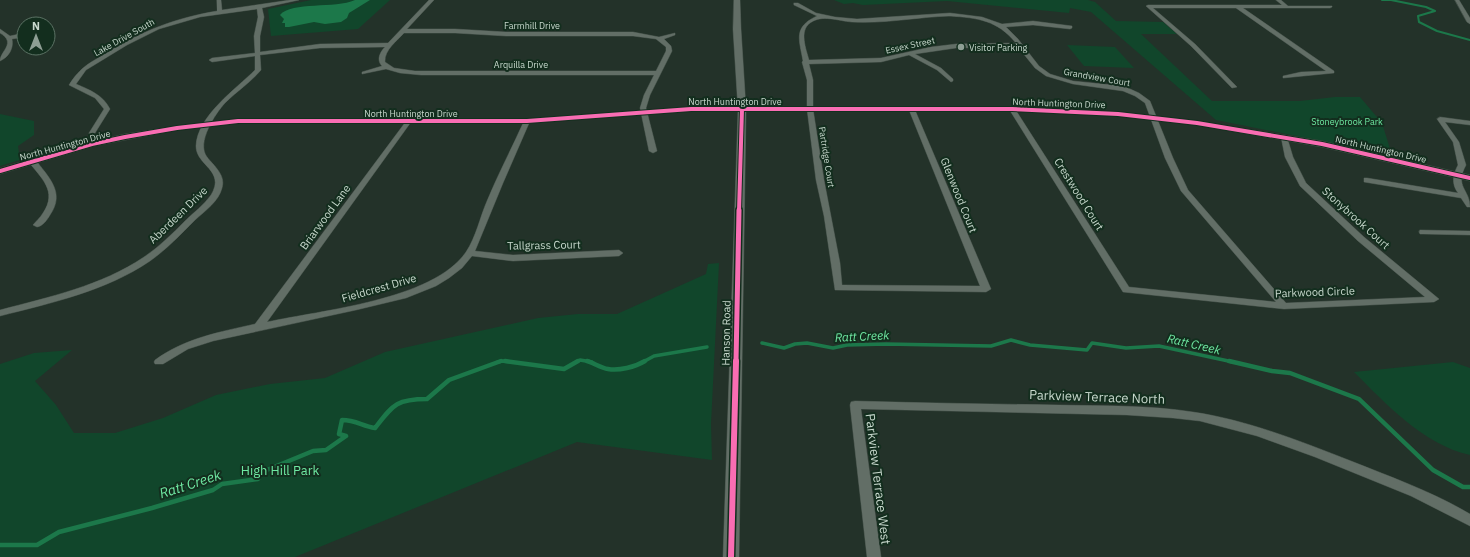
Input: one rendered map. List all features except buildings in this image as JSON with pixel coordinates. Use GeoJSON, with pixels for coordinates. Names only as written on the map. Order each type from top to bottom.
{"type":"FeatureCollection","features":[{"type":"Feature","properties":{"kind":"main road","name":"Hanson Road"},"geometry":{"type":"LineString","coordinates":[[737,0],[737,29],[742,109]]}},
{"type":"Feature","properties":{"kind":"street"},"geometry":{"type":"LineString","coordinates":[[219,0],[220,12]]}},
{"type":"Feature","properties":{"kind":"street","name":"Lake Drive South"},"geometry":{"type":"LineString","coordinates":[[92,144],[92,133],[106,108],[104,101],[100,98],[72,85],[84,69],[151,31],[182,20],[220,12],[297,0]]}},
{"type":"Feature","properties":{"kind":"street"},"geometry":{"type":"LineString","coordinates":[[385,67],[382,64],[381,57],[390,45],[432,0]]}},
{"type":"Feature","properties":{"kind":"street"},"geometry":{"type":"LineString","coordinates":[[1278,0],[1287,7]]}},
{"type":"Feature","properties":{"kind":"street"},"geometry":{"type":"LineString","coordinates":[[1457,0],[1470,22]]}},
{"type":"Feature","properties":{"kind":"street","name":"Grandview Court"},"geometry":{"type":"LineString","coordinates":[[796,4],[821,16],[868,21],[921,14],[950,14],[977,17],[1001,26],[1008,31],[1037,68],[1048,76],[1071,82],[1112,87],[1137,93],[1148,102],[1177,176],[1185,191],[1284,306]]}},
{"type":"Feature","properties":{"kind":"street"},"geometry":{"type":"LineString","coordinates":[[1234,87],[1196,46],[1148,6],[1330,7]]}},
{"type":"Feature","properties":{"kind":"street","name":"Aberdeen Drive"},"geometry":{"type":"LineString","coordinates":[[0,313],[71,294],[93,286],[146,259],[170,240],[205,207],[218,190],[219,178],[199,148],[202,136],[222,102],[241,87],[258,70],[257,36],[261,17],[259,7]]}},
{"type":"Feature","properties":{"kind":"street"},"geometry":{"type":"LineString","coordinates":[[1238,7],[1332,72],[1300,74],[1285,77]]}},
{"type":"Feature","properties":{"kind":"street","name":"Partridge Court"},"geometry":{"type":"LineString","coordinates":[[821,16],[808,22],[801,31],[805,62],[810,80],[810,109],[820,180],[836,263],[838,288],[986,289]]}},
{"type":"Feature","properties":{"kind":"street"},"geometry":{"type":"LineString","coordinates":[[1001,26],[1033,23],[1070,27]]}},
{"type":"Feature","properties":{"kind":"street"},"geometry":{"type":"LineString","coordinates":[[0,31],[9,38],[16,37]]}},
{"type":"Feature","properties":{"kind":"street","name":"Farmhill Drive"},"geometry":{"type":"LineString","coordinates":[[404,31],[455,31],[506,34],[633,34],[647,35],[659,39]]}},
{"type":"Feature","properties":{"kind":"street"},"geometry":{"type":"LineString","coordinates":[[659,39],[673,34]]}},
{"type":"Feature","properties":{"kind":"street"},"geometry":{"type":"LineString","coordinates":[[0,59],[8,52],[9,38]]}},
{"type":"Feature","properties":{"kind":"street"},"geometry":{"type":"LineString","coordinates":[[653,151],[644,113],[644,102],[670,49],[667,44],[659,39]]}},
{"type":"Feature","properties":{"kind":"street"},"geometry":{"type":"LineString","coordinates":[[212,60],[320,46],[390,45]]}},
{"type":"Feature","properties":{"kind":"street","name":"Essex Street"},"geometry":{"type":"LineString","coordinates":[[805,62],[881,60],[931,49],[956,46],[1019,45]]}},
{"type":"Feature","properties":{"kind":"street"},"geometry":{"type":"LineString","coordinates":[[911,54],[939,69],[951,80]]}},
{"type":"Feature","properties":{"kind":"street","name":"Arquilla Drive"},"geometry":{"type":"LineString","coordinates":[[364,72],[385,67],[421,73],[658,73]]}},
{"type":"Feature","properties":{"kind":"street","name":"Hanson Road"},"geometry":{"type":"LineString","coordinates":[[731,557],[736,417],[736,336],[742,109]]}},
{"type":"Feature","properties":{"kind":"street","name":"North Huntington Drive"},"geometry":{"type":"LineString","coordinates":[[0,171],[92,144],[148,132],[209,124],[263,120],[527,121],[676,110],[1012,109],[1059,110],[1153,118],[1284,137],[1329,145],[1470,178]]}},
{"type":"Feature","properties":{"kind":"street","name":"Crestwood Court"},"geometry":{"type":"LineString","coordinates":[[1012,109],[1126,290]]}},
{"type":"Feature","properties":{"kind":"street","name":"Glenwood Court"},"geometry":{"type":"LineString","coordinates":[[912,110],[986,289]]}},
{"type":"Feature","properties":{"kind":"street"},"geometry":{"type":"LineString","coordinates":[[1470,123],[1440,119],[1456,142],[1460,153],[1462,165],[1457,174],[1460,189],[1470,205]]}},
{"type":"Feature","properties":{"kind":"street","name":"Briarwood Lane"},"geometry":{"type":"LineString","coordinates":[[259,326],[409,121]]}},
{"type":"Feature","properties":{"kind":"street","name":"Fieldcrest Drive"},"geometry":{"type":"LineString","coordinates":[[159,362],[178,348],[196,342],[259,326],[326,314],[403,295],[440,279],[454,270],[470,253],[499,181],[527,121]]}},
{"type":"Feature","properties":{"kind":"street","name":"Stonybrook Court"},"geometry":{"type":"LineString","coordinates":[[1284,137],[1289,157],[1303,184],[1361,239],[1434,299]]}},
{"type":"Feature","properties":{"kind":"street"},"geometry":{"type":"LineString","coordinates":[[32,161],[52,187],[53,200],[48,214],[37,225]]}},
{"type":"Feature","properties":{"kind":"street"},"geometry":{"type":"LineString","coordinates":[[1367,180],[1464,196]]}},
{"type":"Feature","properties":{"kind":"street"},"geometry":{"type":"LineString","coordinates":[[1423,232],[1470,233]]}},
{"type":"Feature","properties":{"kind":"street","name":"Tallgrass Court"},"geometry":{"type":"LineString","coordinates":[[470,253],[513,258],[619,253]]}},
{"type":"Feature","properties":{"kind":"street","name":"Parkwood Circle"},"geometry":{"type":"LineString","coordinates":[[1126,290],[1284,306],[1434,299]]}},
{"type":"Feature","properties":{"kind":"street","name":"Parkview Terrace North"},"geometry":{"type":"LineString","coordinates":[[855,405],[1172,413],[1200,417],[1249,430],[1332,459],[1415,491],[1450,508],[1470,521]]}},
{"type":"Feature","properties":{"kind":"street","name":"Parkview Terrace West"},"geometry":{"type":"LineString","coordinates":[[855,405],[874,557]]}},
{"type":"Feature","properties":{"kind":"green space"},"geometry":{"type":"Polygon","coordinates":[[[311,0],[390,0],[358,29],[271,36],[268,9],[311,0]]]}},
{"type":"Feature","properties":{"kind":"green space","name":"Stoneybrook Park"},"geometry":{"type":"Polygon","coordinates":[[[834,0],[1088,0],[1095,2],[1116,21],[1163,22],[1177,34],[1141,34],[1212,101],[1300,101],[1335,97],[1360,97],[1382,123],[1392,155],[1216,120],[1091,12],[1070,8],[1069,13],[947,1],[863,5],[853,3],[844,4],[834,0]]]}},
{"type":"Feature","properties":{"kind":"green space"},"geometry":{"type":"Polygon","coordinates":[[[1067,45],[1115,47],[1134,68],[1084,66],[1067,45]]]}},
{"type":"Feature","properties":{"kind":"green space"},"geometry":{"type":"Polygon","coordinates":[[[0,114],[34,121],[34,135],[18,146],[20,160],[0,166],[0,114]]]}},
{"type":"Feature","properties":{"kind":"green space","name":"High Hill Park"},"geometry":{"type":"Polygon","coordinates":[[[719,263],[711,424],[712,460],[577,442],[295,557],[0,557],[0,364],[34,353],[72,350],[35,381],[56,405],[74,433],[115,433],[163,418],[216,395],[270,384],[325,378],[385,352],[538,318],[578,314],[617,314],[706,274],[708,264],[719,263]]]}},
{"type":"Feature","properties":{"kind":"green space"},"geometry":{"type":"Polygon","coordinates":[[[1453,362],[1470,368],[1470,455],[1453,450],[1422,433],[1393,410],[1354,372],[1453,362]]]}},
{"type":"Feature","properties":{"kind":"shaded area"},"geometry":{"type":"Polygon","coordinates":[[[355,0],[370,0],[349,13],[347,18],[341,22],[325,24],[314,22],[289,27],[285,27],[285,23],[282,23],[284,19],[280,15],[294,8],[347,3],[355,0]]]}},
{"type":"Feature","properties":{"kind":"waterway"},"geometry":{"type":"LineString","coordinates":[[1382,0],[1391,0]]}},
{"type":"Feature","properties":{"kind":"waterway"},"geometry":{"type":"LineString","coordinates":[[1391,0],[1426,7],[1435,11],[1418,16],[1419,22],[1437,31],[1470,40]]}},
{"type":"Feature","properties":{"kind":"waterway","name":"Ratt Creek"},"geometry":{"type":"LineString","coordinates":[[762,343],[784,348],[795,344],[807,343],[833,348],[847,345],[886,344],[991,346],[1011,340],[1030,345],[1087,350],[1092,343],[1126,348],[1159,346],[1233,362]]}},
{"type":"Feature","properties":{"kind":"waterway","name":"Ratt Creek"},"geometry":{"type":"LineString","coordinates":[[643,362],[654,356],[707,347]]}},
{"type":"Feature","properties":{"kind":"waterway","name":"Ratt Creek"},"geometry":{"type":"LineString","coordinates":[[505,361],[511,362]]}},
{"type":"Feature","properties":{"kind":"waterway","name":"Ratt Creek"},"geometry":{"type":"LineString","coordinates":[[511,362],[564,369],[578,361]]}},
{"type":"Feature","properties":{"kind":"waterway","name":"Ratt Creek"},"geometry":{"type":"LineString","coordinates":[[578,361],[588,361]]}},
{"type":"Feature","properties":{"kind":"waterway","name":"Ratt Creek"},"geometry":{"type":"LineString","coordinates":[[588,361],[592,362]]}},
{"type":"Feature","properties":{"kind":"waterway","name":"Ratt Creek"},"geometry":{"type":"LineString","coordinates":[[588,361],[608,369],[627,368],[643,362]]}},
{"type":"Feature","properties":{"kind":"waterway","name":"Ratt Creek"},"geometry":{"type":"LineString","coordinates":[[1229,361],[1272,371],[1290,373],[1359,399],[1433,470],[1463,487],[1470,487]]}},
{"type":"Feature","properties":{"kind":"waterway","name":"Ratt Creek"},"geometry":{"type":"LineString","coordinates":[[0,545],[37,545],[59,532],[152,508],[213,490],[222,484],[258,479],[262,472],[313,451],[326,450],[346,436],[339,434],[342,420],[375,428],[386,414],[396,405],[408,400],[427,399],[449,380],[499,362]]}},
{"type":"Feature","properties":{"kind":"waterway","name":"Ratt Creek"},"geometry":{"type":"LineString","coordinates":[[499,362],[511,362]]}},
{"type":"Feature","properties":{"kind":"cycle path"},"geometry":{"type":"LineString","coordinates":[[0,171],[92,144],[125,137],[177,128],[238,121],[527,121],[691,109],[1012,109],[1118,114],[1197,123],[1322,144],[1470,178]]}},
{"type":"Feature","properties":{"kind":"cycle path"},"geometry":{"type":"LineString","coordinates":[[731,557],[735,445],[742,109]]}},
{"type":"Feature","properties":{"kind":"place","name":"Visitor Parking"},"geometry":{"type":"Point","coordinates":[961,47]}}]}
